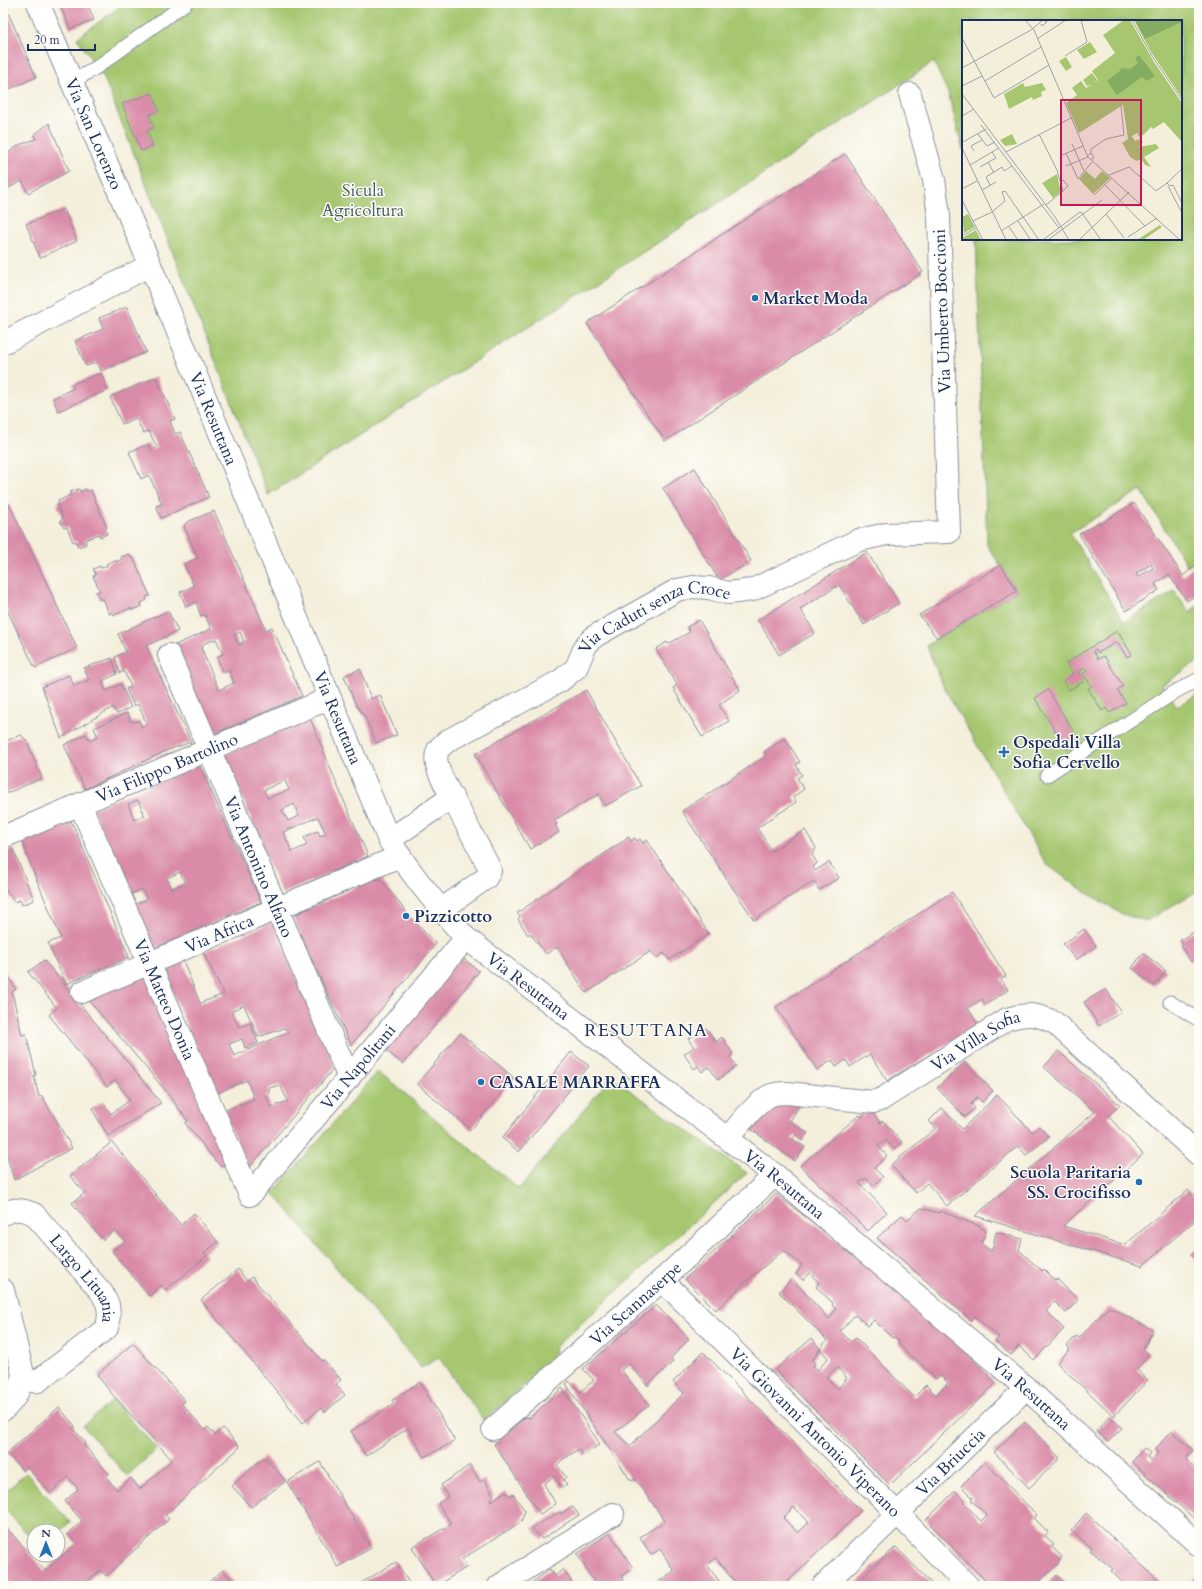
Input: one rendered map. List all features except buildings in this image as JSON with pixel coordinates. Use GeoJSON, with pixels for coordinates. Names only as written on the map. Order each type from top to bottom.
{"type":"FeatureCollection","features":[{"type":"Feature","properties":{"kind":"street","name":"Via San Lorenzo"},"geometry":{"type":"LineString","coordinates":[[38,3],[150,265]]}},
{"type":"Feature","properties":{"kind":"street","name":"Via Umberto Boccioni"},"geometry":{"type":"LineString","coordinates":[[910,94],[934,180],[939,216],[949,532]]}},
{"type":"Feature","properties":{"kind":"street"},"geometry":{"type":"LineString","coordinates":[[3,343],[150,265]]}},
{"type":"Feature","properties":{"kind":"street","name":"Via Resuttana"},"geometry":{"type":"LineString","coordinates":[[150,265],[394,848],[441,910],[466,938],[775,1174],[1026,1388],[1199,1545]]}},
{"type":"Feature","properties":{"kind":"street","name":"Via Caduti senza Croce"},"geometry":{"type":"LineString","coordinates":[[452,797],[437,766],[436,757],[438,749],[447,741],[560,681],[576,668],[586,645],[595,636],[676,590],[693,587],[709,588],[728,593],[752,590],[859,540],[887,534],[949,532]]}},
{"type":"Feature","properties":{"kind":"street","name":"Via Antonino Alfano"},"geometry":{"type":"LineString","coordinates":[[169,655],[349,1078]]}},
{"type":"Feature","properties":{"kind":"street","name":"Via Filippo Bartolino"},"geometry":{"type":"LineString","coordinates":[[3,837],[330,698]]}},
{"type":"Feature","properties":{"kind":"street"},"geometry":{"type":"LineString","coordinates":[[441,910],[486,878],[490,871],[452,797]]}},
{"type":"Feature","properties":{"kind":"street","name":"Via Africa"},"geometry":{"type":"LineString","coordinates":[[82,992],[276,909],[394,848],[452,797]]}},
{"type":"Feature","properties":{"kind":"street","name":"Via Matteo Donia"},"geometry":{"type":"LineString","coordinates":[[80,804],[250,1195]]}},
{"type":"Feature","properties":{"kind":"street","name":"Via Napolitani"},"geometry":{"type":"LineString","coordinates":[[250,1195],[466,938]]}},
{"type":"Feature","properties":{"kind":"street","name":"Via Villa Sofia"},"geometry":{"type":"LineString","coordinates":[[728,1138],[760,1102],[776,1093],[787,1092],[873,1102],[882,1099],[1007,1019],[1019,1015],[1030,1014],[1042,1017],[1054,1024],[1199,1155]]}},
{"type":"Feature","properties":{"kind":"street","name":"Via Scannaserpe"},"geometry":{"type":"LineString","coordinates":[[493,1429],[662,1280],[775,1174]]}},
{"type":"Feature","properties":{"kind":"street","name":"Largo Lituania"},"geometry":{"type":"LineString","coordinates":[[3,1214],[10,1210],[23,1209],[34,1214],[102,1293],[108,1305],[109,1315],[107,1328],[95,1338],[38,1381],[27,1380],[23,1374]]}},
{"type":"Feature","properties":{"kind":"street","name":"Via Giovanni Antonio Viperano"},"geometry":{"type":"LineString","coordinates":[[662,1280],[897,1513],[968,1586]]}},
{"type":"Feature","properties":{"kind":"street"},"geometry":{"type":"LineString","coordinates":[[3,1290],[23,1374],[22,1386],[16,1396],[3,1410]]}},
{"type":"Feature","properties":{"kind":"street","name":"Via Briuccia"},"geometry":{"type":"LineString","coordinates":[[823,1586],[1026,1388]]}},
{"type":"Feature","properties":{"kind":"street"},"geometry":{"type":"LineString","coordinates":[[499,1586],[613,1514]]}},
{"type":"Feature","properties":{"kind":"lane"},"geometry":{"type":"LineString","coordinates":[[71,83],[97,67],[186,3]]}},
{"type":"Feature","properties":{"kind":"lane"},"geometry":{"type":"LineString","coordinates":[[1047,775],[1175,692],[1199,679]]}},
{"type":"Feature","properties":{"kind":"lane"},"geometry":{"type":"LineString","coordinates":[[1170,1002],[1199,1020]]}},
{"type":"Feature","properties":{"kind":"green space","name":"Sicula Agricoltura"},"geometry":{"type":"Polygon","coordinates":[[[125,3],[1199,3],[1199,557],[1188,567],[1141,490],[1070,533],[1124,622],[1174,591],[1189,612],[1199,605],[1199,661],[1162,685],[1177,706],[1199,694],[1199,890],[1146,921],[1122,914],[1084,891],[1046,864],[944,688],[927,646],[937,638],[1017,591],[987,545],[976,240],[1182,240],[1182,20],[962,20],[962,146],[948,93],[934,62],[558,308],[268,495],[104,78],[77,38],[125,3]]]}},
{"type":"Feature","properties":{"kind":"green space"},"geometry":{"type":"Polygon","coordinates":[[[378,1071],[519,1189],[611,1077],[747,1173],[554,1348],[556,1357],[484,1421],[439,1358],[421,1368],[273,1193],[378,1071]]]}},
{"type":"Feature","properties":{"kind":"green space"},"geometry":{"type":"Polygon","coordinates":[[[113,1400],[157,1449],[127,1476],[83,1426],[113,1400]]]}},
{"type":"Feature","properties":{"kind":"green space"},"geometry":{"type":"Polygon","coordinates":[[[26,1473],[70,1522],[66,1526],[66,1523],[26,1523],[26,1532],[3,1507],[3,1494],[26,1473]]]}},
{"type":"Feature","properties":{"kind":"place","name":"Market Moda"},"geometry":{"type":"Point","coordinates":[755,298]}},
{"type":"Feature","properties":{"kind":"place","name":"Ospedali Villa Sofia Cervello"},"geometry":{"type":"Point","coordinates":[1004,752]}},
{"type":"Feature","properties":{"kind":"place","name":"Pizzicotto"},"geometry":{"type":"Point","coordinates":[406,916]}},
{"type":"Feature","properties":{"kind":"place","name":"CASALE MARRAFFA"},"geometry":{"type":"Point","coordinates":[481,1082]}},
{"type":"Feature","properties":{"kind":"place","name":"Scuola Paritaria SS. Crocifisso"},"geometry":{"type":"Point","coordinates":[1139,1182]}},
{"type":"Feature","properties":{"kind":"district","name":"RESUTTANA"},"geometry":{"type":"Point","coordinates":[646,1030]}}]}
